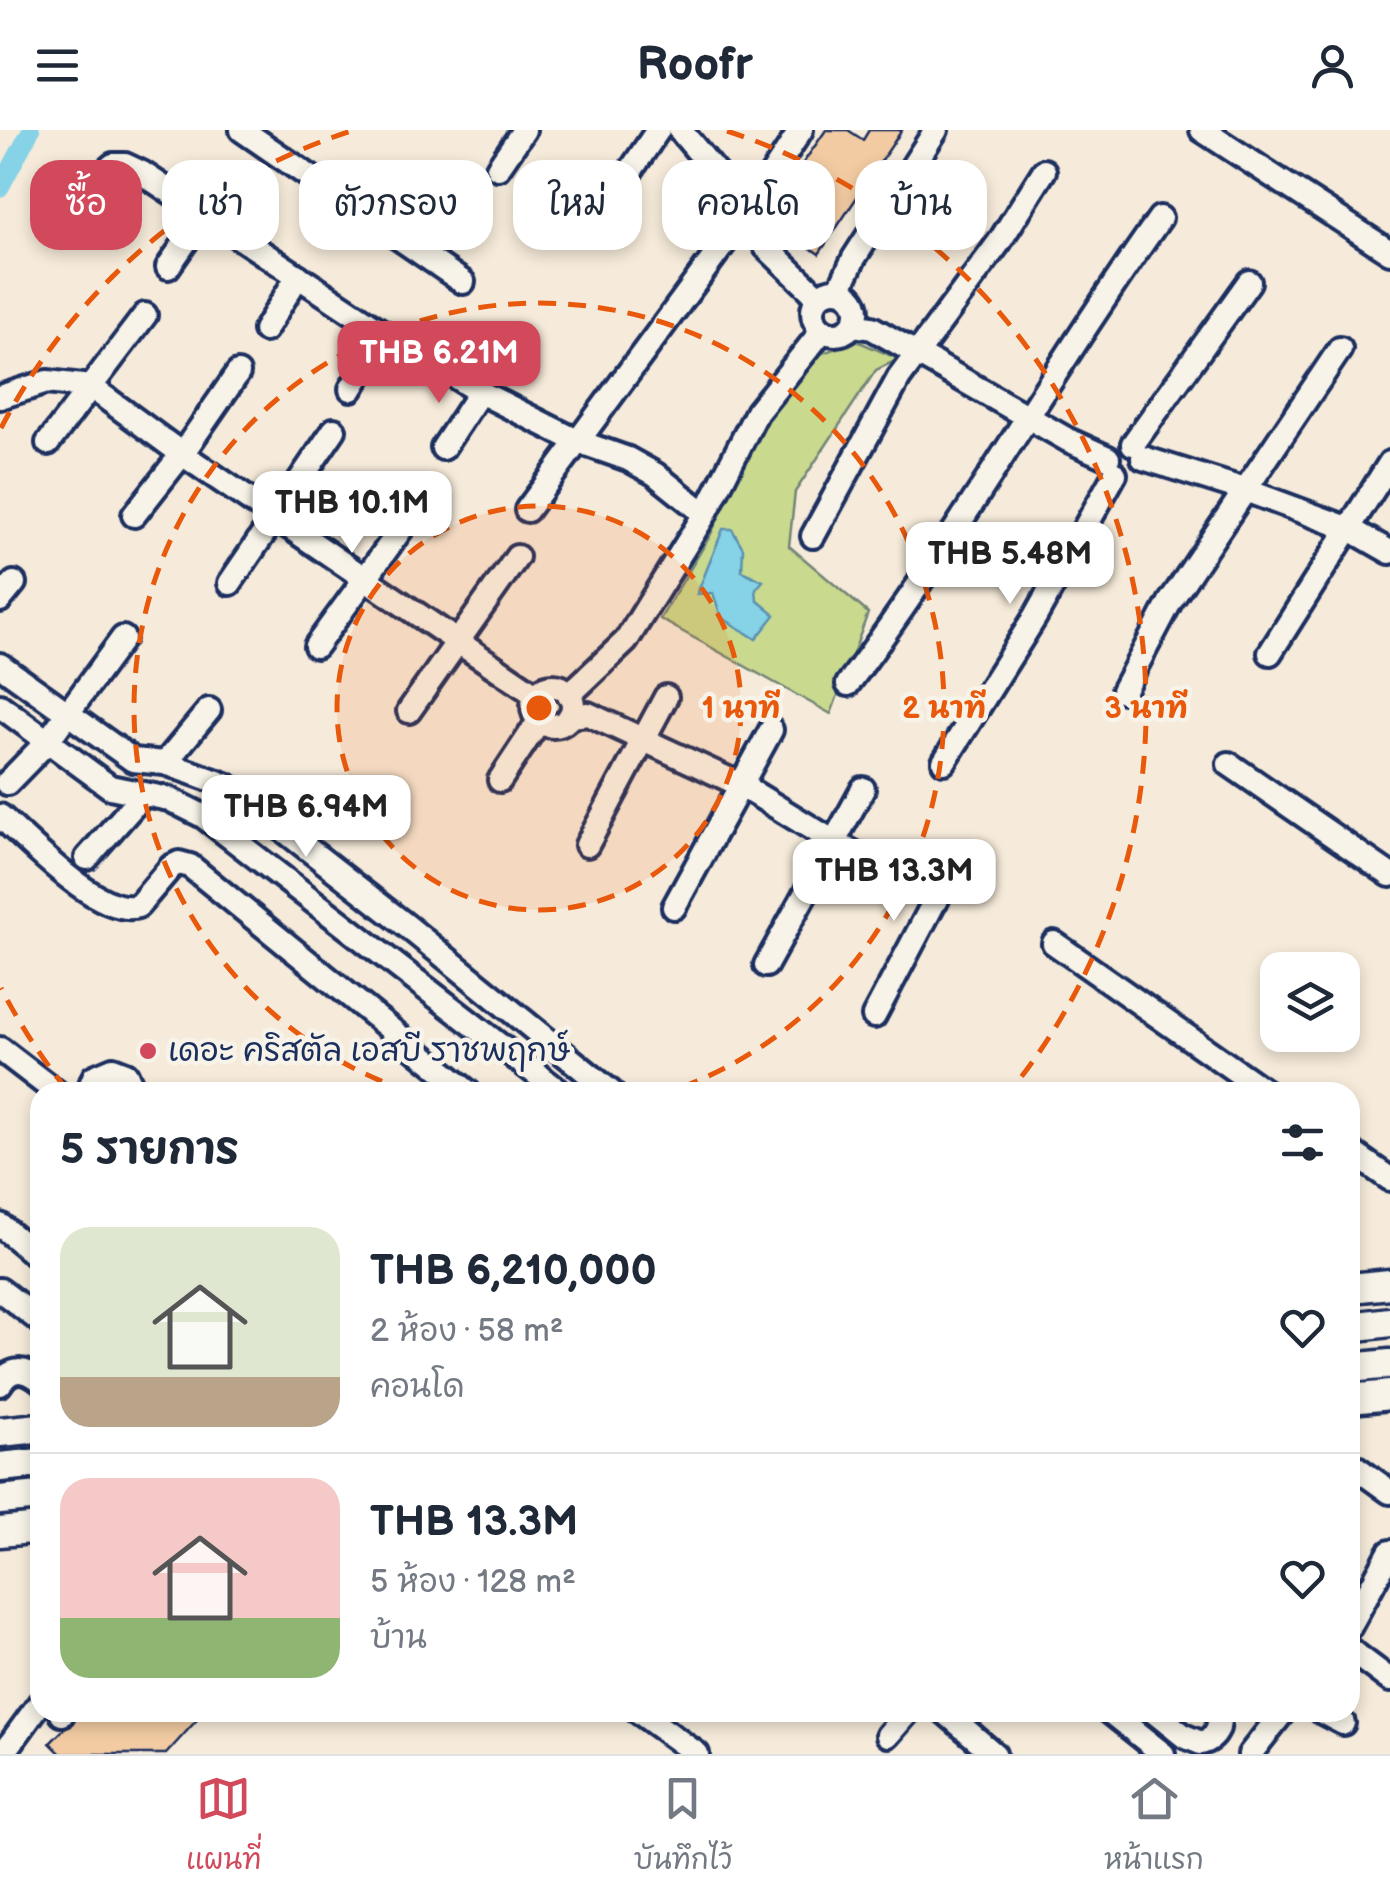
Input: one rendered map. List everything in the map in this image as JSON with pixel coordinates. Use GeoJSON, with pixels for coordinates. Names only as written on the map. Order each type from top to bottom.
{"type":"FeatureCollection","features":[{"type":"Feature","properties":{"kind":"main road"},"geometry":{"type":"LineString","coordinates":[[1360,1287],[1390,1284]]}},
{"type":"Feature","properties":{"kind":"main road"},"geometry":{"type":"LineString","coordinates":[[1360,1326],[1390,1322]]}},
{"type":"Feature","properties":{"kind":"main road"},"geometry":{"type":"LineString","coordinates":[[1360,1367],[1390,1364]]}},
{"type":"Feature","properties":{"kind":"main road"},"geometry":{"type":"LineString","coordinates":[[1360,1398],[1390,1395]]}},
{"type":"Feature","properties":{"kind":"main road"},"geometry":{"type":"LineString","coordinates":[[0,1432],[30,1429]]}},
{"type":"Feature","properties":{"kind":"main road"},"geometry":{"type":"LineString","coordinates":[[0,1467],[30,1464]]}},
{"type":"Feature","properties":{"kind":"main road"},"geometry":{"type":"LineString","coordinates":[[3,1501],[30,1497]]}},
{"type":"Feature","properties":{"kind":"main road"},"geometry":{"type":"LineString","coordinates":[[0,1532],[30,1529]]}},
{"type":"Feature","properties":{"kind":"street"},"geometry":{"type":"LineString","coordinates":[[242,130],[463,282]]}},
{"type":"Feature","properties":{"kind":"street"},"geometry":{"type":"LineString","coordinates":[[498,168],[524,130]]}},
{"type":"Feature","properties":{"kind":"street"},"geometry":{"type":"LineString","coordinates":[[638,160],[658,130]]}},
{"type":"Feature","properties":{"kind":"street"},"geometry":{"type":"LineString","coordinates":[[680,130],[706,160]]}},
{"type":"Feature","properties":{"kind":"street"},"geometry":{"type":"LineString","coordinates":[[781,160],[801,130]]}},
{"type":"Feature","properties":{"kind":"street"},"geometry":{"type":"LineString","coordinates":[[936,130],[829,294],[814,304],[814,319],[822,331],[836,335],[854,325],[872,328],[1111,466],[1132,474],[1138,451],[1249,282]]}},
{"type":"Feature","properties":{"kind":"street"},"geometry":{"type":"LineString","coordinates":[[1202,130],[1390,252]]}},
{"type":"Feature","properties":{"kind":"street"},"geometry":{"type":"LineString","coordinates":[[813,536],[916,352],[1000,241],[1044,172]]}},
{"type":"Feature","properties":{"kind":"street"},"geometry":{"type":"LineString","coordinates":[[848,684],[915,593],[1100,302],[1160,218]]}},
{"type":"Feature","properties":{"kind":"street"},"geometry":{"type":"LineString","coordinates":[[168,267],[180,250]]}},
{"type":"Feature","properties":{"kind":"street"},"geometry":{"type":"LineString","coordinates":[[259,250],[480,392],[577,441],[655,474],[705,514]]}},
{"type":"Feature","properties":{"kind":"street"},"geometry":{"type":"LineString","coordinates":[[527,510],[718,250]]}},
{"type":"Feature","properties":{"kind":"street"},"geometry":{"type":"LineString","coordinates":[[771,250],[829,294],[846,293],[856,304],[854,325]]}},
{"type":"Feature","properties":{"kind":"street"},"geometry":{"type":"LineString","coordinates":[[265,330],[298,276]]}},
{"type":"Feature","properties":{"kind":"street"},"geometry":{"type":"LineString","coordinates":[[48,443],[146,315]]}},
{"type":"Feature","properties":{"kind":"street"},"geometry":{"type":"LineString","coordinates":[[539,721],[556,726],[626,641],[705,514],[757,412],[822,331]]}},
{"type":"Feature","properties":{"kind":"street"},"geometry":{"type":"LineString","coordinates":[[352,389],[385,334]]}},
{"type":"Feature","properties":{"kind":"street"},"geometry":{"type":"LineString","coordinates":[[1124,691],[1170,602],[1340,349]]}},
{"type":"Feature","properties":{"kind":"street"},"geometry":{"type":"LineString","coordinates":[[134,515],[238,372]]}},
{"type":"Feature","properties":{"kind":"street"},"geometry":{"type":"LineString","coordinates":[[0,398],[47,382],[91,386],[182,454],[536,695]]}},
{"type":"Feature","properties":{"kind":"street"},"geometry":{"type":"LineString","coordinates":[[443,448],[480,392]]}},
{"type":"Feature","properties":{"kind":"street"},"geometry":{"type":"LineString","coordinates":[[230,582],[334,430]]}},
{"type":"Feature","properties":{"kind":"street"},"geometry":{"type":"LineString","coordinates":[[1138,451],[1350,529],[1390,552]]}},
{"type":"Feature","properties":{"kind":"street"},"geometry":{"type":"LineString","coordinates":[[1270,653],[1390,463]]}},
{"type":"Feature","properties":{"kind":"street"},"geometry":{"type":"LineString","coordinates":[[944,762],[1035,617],[1111,466]]}},
{"type":"Feature","properties":{"kind":"street"},"geometry":{"type":"LineString","coordinates":[[316,646],[426,495]]}},
{"type":"Feature","properties":{"kind":"street"},"geometry":{"type":"LineString","coordinates":[[409,711],[517,557]]}},
{"type":"Feature","properties":{"kind":"street"},"geometry":{"type":"LineString","coordinates":[[8,783],[46,743],[124,638]]}},
{"type":"Feature","properties":{"kind":"street"},"geometry":{"type":"LineString","coordinates":[[0,665],[133,760],[165,763],[226,786],[599,1082]]}},
{"type":"Feature","properties":{"kind":"street"},"geometry":{"type":"LineString","coordinates":[[539,721],[533,706],[536,695],[553,686],[570,705],[741,785],[937,898]]}},
{"type":"Feature","properties":{"kind":"street"},"geometry":{"type":"LineString","coordinates":[[587,845],[666,696]]}},
{"type":"Feature","properties":{"kind":"street"},"geometry":{"type":"LineString","coordinates":[[0,706],[110,788],[169,799],[204,816],[547,1082]]}},
{"type":"Feature","properties":{"kind":"street"},"geometry":{"type":"LineString","coordinates":[[165,763],[209,710]]}},
{"type":"Feature","properties":{"kind":"street"},"geometry":{"type":"LineString","coordinates":[[500,780],[539,721]]}},
{"type":"Feature","properties":{"kind":"street"},"geometry":{"type":"LineString","coordinates":[[674,906],[771,730]]}},
{"type":"Feature","properties":{"kind":"street"},"geometry":{"type":"LineString","coordinates":[[1228,764],[1390,875]]}},
{"type":"Feature","properties":{"kind":"street"},"geometry":{"type":"LineString","coordinates":[[766,965],[864,789]]}},
{"type":"Feature","properties":{"kind":"street"},"geometry":{"type":"LineString","coordinates":[[87,858],[142,796]]}},
{"type":"Feature","properties":{"kind":"street"},"geometry":{"type":"LineString","coordinates":[[0,816],[62,873],[108,904],[130,909],[138,906],[171,867],[179,863],[190,866],[456,1082]]}},
{"type":"Feature","properties":{"kind":"street"},"geometry":{"type":"LineString","coordinates":[[874,1016],[959,855]]}},
{"type":"Feature","properties":{"kind":"street"},"geometry":{"type":"LineString","coordinates":[[388,957],[408,927]]}},
{"type":"Feature","properties":{"kind":"street"},"geometry":{"type":"LineString","coordinates":[[1054,943],[1252,1082]]}},
{"type":"Feature","properties":{"kind":"street"},"geometry":{"type":"LineString","coordinates":[[0,1049],[43,1082]]}},
{"type":"Feature","properties":{"kind":"street"},"geometry":{"type":"LineString","coordinates":[[92,1082],[94,1077],[113,1069],[126,1074],[130,1082]]}},
{"type":"Feature","properties":{"kind":"street"},"geometry":{"type":"LineString","coordinates":[[1360,1158],[1390,1180]]}},
{"type":"Feature","properties":{"kind":"street"},"geometry":{"type":"LineString","coordinates":[[0,1224],[30,1250]]}},
{"type":"Feature","properties":{"kind":"street"},"geometry":{"type":"LineString","coordinates":[[0,1290],[30,1314]]}},
{"type":"Feature","properties":{"kind":"street"},"geometry":{"type":"LineString","coordinates":[[0,1384],[12,1371],[30,1375]]}},
{"type":"Feature","properties":{"kind":"street"},"geometry":{"type":"LineString","coordinates":[[1360,1470],[1390,1492]]}},
{"type":"Feature","properties":{"kind":"street"},"geometry":{"type":"LineString","coordinates":[[1360,1608],[1390,1552]]}},
{"type":"Feature","properties":{"kind":"street"},"geometry":{"type":"LineString","coordinates":[[1360,1658],[1390,1680]]}},
{"type":"Feature","properties":{"kind":"street"},"geometry":{"type":"LineString","coordinates":[[3,1754],[30,1718]]}},
{"type":"Feature","properties":{"kind":"street"},"geometry":{"type":"LineString","coordinates":[[653,1722],[697,1754]]}},
{"type":"Feature","properties":{"kind":"street"},"geometry":{"type":"LineString","coordinates":[[888,1734],[899,1722]]}},
{"type":"Feature","properties":{"kind":"street"},"geometry":{"type":"LineString","coordinates":[[957,1722],[994,1754]]}},
{"type":"Feature","properties":{"kind":"street"},"geometry":{"type":"LineString","coordinates":[[1123,1722],[1163,1754]]}},
{"type":"Feature","properties":{"kind":"street"},"geometry":{"type":"LineString","coordinates":[[1166,1722],[1184,1736],[1201,1742],[1216,1735],[1220,1722]]}},
{"type":"Feature","properties":{"kind":"street"},"geometry":{"type":"LineString","coordinates":[[1250,1754],[1275,1722]]}},
{"type":"Feature","properties":{"kind":"green space"},"geometry":{"type":"Polygon","coordinates":[[[857,341],[899,359],[876,370],[795,492],[789,546],[868,613],[831,714],[660,619],[710,536],[752,444],[786,384],[808,358],[857,341]]]}},
{"type":"Feature","properties":{"kind":"water"},"geometry":{"type":"Polygon","coordinates":[[[723,529],[732,529],[743,548],[742,571],[763,581],[756,589],[757,600],[775,615],[756,639],[721,617],[713,593],[697,594],[723,529]]]}},
{"type":"Feature","properties":{"kind":"building"},"geometry":{"type":"Polygon","coordinates":[[[826,130],[848,130],[863,140],[869,130],[902,130],[882,160],[855,160],[855,200],[835,230],[835,160],[805,160],[826,130]]]}},
{"type":"Feature","properties":{"kind":"building"},"geometry":{"type":"Polygon","coordinates":[[[73,1722],[195,1722],[166,1754],[61,1754],[50,1743],[73,1722]]]}},
{"type":"Feature","properties":{"kind":"waterway"},"geometry":{"type":"LineString","coordinates":[[0,188],[31,130]]}},
{"type":"Feature","properties":{"kind":"place","name":"เดอะ คริสตัล เอสบี ราชพฤกษ์"},"geometry":{"type":"Point","coordinates":[148,1051]}}]}
